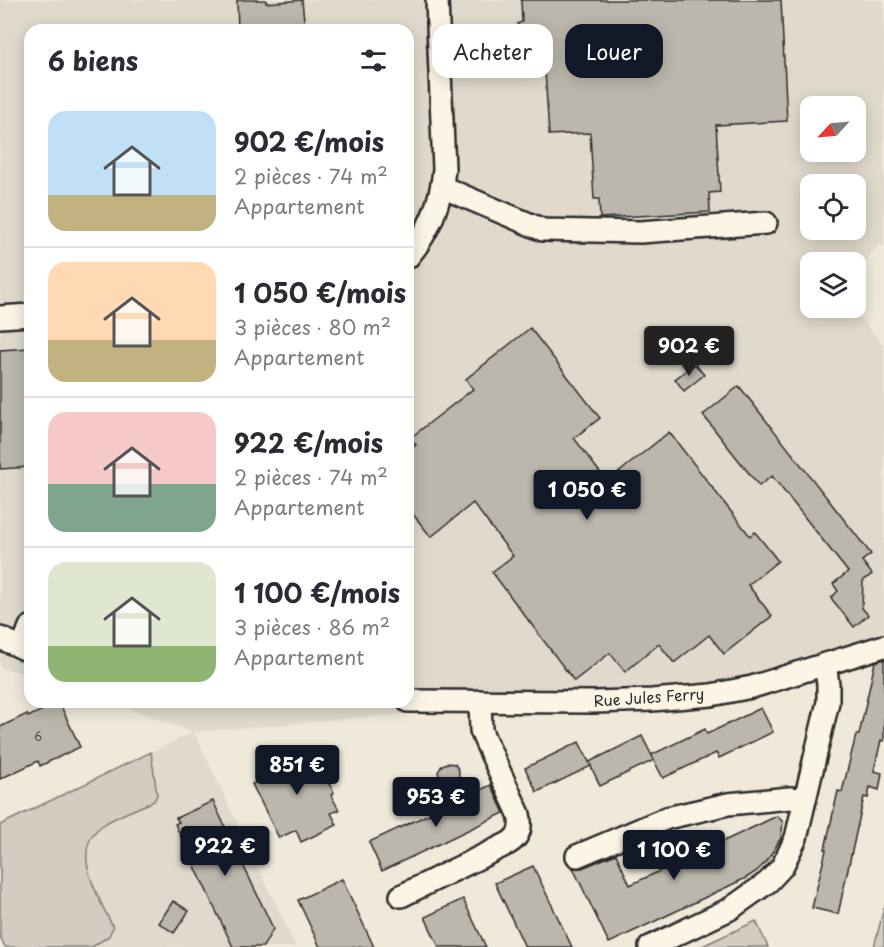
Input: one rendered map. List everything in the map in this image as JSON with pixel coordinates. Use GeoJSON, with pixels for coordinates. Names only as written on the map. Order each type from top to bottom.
{"type":"FeatureCollection","features":[{"type":"Feature","properties":{"kind":"street"},"geometry":{"type":"LineString","coordinates":[[414,249],[433,219],[442,187],[444,163],[437,0]]}},
{"type":"Feature","properties":{"kind":"street"},"geometry":{"type":"LineString","coordinates":[[442,187],[543,231],[640,232],[766,223]]}},
{"type":"Feature","properties":{"kind":"street"},"geometry":{"type":"LineString","coordinates":[[0,317],[24,315]]}},
{"type":"Feature","properties":{"kind":"street"},"geometry":{"type":"LineString","coordinates":[[0,638],[24,649]]}},
{"type":"Feature","properties":{"kind":"street","name":"Rue Jules Ferry"},"geometry":{"type":"LineString","coordinates":[[414,701],[632,701],[711,695],[752,687],[884,646]]}},
{"type":"Feature","properties":{"kind":"street"},"geometry":{"type":"LineString","coordinates":[[650,947],[730,909],[776,875],[793,848],[828,702],[825,664]]}},
{"type":"Feature","properties":{"kind":"street"},"geometry":{"type":"LineString","coordinates":[[401,896],[509,843],[519,834],[519,814],[481,730],[480,701]]}},
{"type":"Feature","properties":{"kind":"street"},"geometry":{"type":"LineString","coordinates":[[577,856],[667,818],[728,804],[790,798],[805,800]]}},
{"type":"Feature","properties":{"kind":"shaded area"},"geometry":{"type":"Polygon","coordinates":[[[0,0],[884,0],[884,247],[880,243],[866,260],[866,252],[800,252],[800,318],[861,318],[884,347],[884,638],[711,695],[462,709],[194,732],[296,947],[5,947],[0,936],[0,825],[193,732],[127,708],[414,708],[414,24],[24,24],[24,674],[0,668],[0,0]]]}},
{"type":"Feature","properties":{"kind":"shaded area"},"geometry":{"type":"Polygon","coordinates":[[[151,752],[157,795],[154,801],[103,825],[93,835],[88,847],[87,861],[90,875],[113,927],[109,936],[92,947],[5,947],[0,936],[0,825],[151,752]]]}},
{"type":"Feature","properties":{"kind":"shaded area"},"geometry":{"type":"Polygon","coordinates":[[[884,908],[884,947],[874,947],[884,908]]]}},
{"type":"Feature","properties":{"kind":"shaded area"},"geometry":{"type":"Polygon","coordinates":[[[756,921],[768,947],[700,947],[756,921]]]}},
{"type":"Feature","properties":{"kind":"building"},"geometry":{"type":"Polygon","coordinates":[[[237,0],[266,0],[266,3],[302,0],[304,24],[238,24],[237,0]]]}},
{"type":"Feature","properties":{"kind":"building"},"geometry":{"type":"Polygon","coordinates":[[[521,0],[781,0],[787,121],[716,125],[720,192],[709,193],[710,212],[600,218],[599,199],[594,199],[590,133],[549,135],[545,78],[553,78],[553,24],[517,24],[522,22],[521,0]]]}},
{"type":"Feature","properties":{"kind":"building"},"geometry":{"type":"Polygon","coordinates":[[[530,328],[600,418],[574,438],[607,482],[669,432],[750,536],[755,532],[778,561],[748,585],[772,616],[724,654],[709,635],[674,663],[659,644],[625,672],[610,653],[574,681],[492,572],[513,556],[473,503],[431,537],[414,516],[414,446],[416,445],[414,435],[473,389],[466,379],[530,328]]]}},
{"type":"Feature","properties":{"kind":"building"},"geometry":{"type":"Polygon","coordinates":[[[24,348],[24,467],[0,469],[0,350],[24,348]]]}},
{"type":"Feature","properties":{"kind":"building"},"geometry":{"type":"Polygon","coordinates":[[[695,364],[704,375],[684,391],[675,379],[695,364]]]}},
{"type":"Feature","properties":{"kind":"building"},"geometry":{"type":"Polygon","coordinates":[[[739,386],[871,554],[862,561],[872,574],[863,581],[862,608],[868,615],[854,627],[831,598],[838,591],[833,584],[848,572],[772,476],[759,486],[703,415],[739,386]]]}},
{"type":"Feature","properties":{"kind":"building"},"geometry":{"type":"Polygon","coordinates":[[[884,659],[884,741],[881,740],[874,771],[882,773],[879,790],[870,787],[868,798],[864,797],[838,914],[812,908],[838,791],[842,792],[856,735],[859,735],[875,662],[884,659]]]}},
{"type":"Feature","properties":{"kind":"building"},"geometry":{"type":"Polygon","coordinates":[[[47,708],[62,708],[80,747],[40,766],[38,761],[0,779],[0,727],[27,714],[28,717],[47,708]]]}},
{"type":"Feature","properties":{"kind":"building"},"geometry":{"type":"Polygon","coordinates":[[[761,708],[773,732],[719,758],[716,753],[663,778],[651,755],[705,729],[707,734],[761,708]]]}},
{"type":"Feature","properties":{"kind":"building"},"geometry":{"type":"Polygon","coordinates":[[[642,736],[654,760],[600,786],[589,762],[642,736]]]}},
{"type":"Feature","properties":{"kind":"building"},"geometry":{"type":"Polygon","coordinates":[[[579,742],[591,766],[537,792],[525,768],[579,742]]]}},
{"type":"Feature","properties":{"kind":"building"},"geometry":{"type":"Polygon","coordinates":[[[300,747],[306,759],[313,756],[320,771],[322,770],[334,793],[331,795],[339,810],[331,813],[337,825],[301,842],[296,830],[279,838],[252,784],[265,778],[261,770],[266,768],[264,764],[300,747]]]}},
{"type":"Feature","properties":{"kind":"building"},"geometry":{"type":"Polygon","coordinates":[[[455,764],[459,771],[458,791],[441,780],[438,772],[442,765],[455,764]]]}},
{"type":"Feature","properties":{"kind":"building"},"geometry":{"type":"Polygon","coordinates":[[[491,785],[504,813],[382,871],[369,842],[491,785]]]}},
{"type":"Feature","properties":{"kind":"building"},"geometry":{"type":"Polygon","coordinates":[[[213,801],[272,926],[273,929],[263,947],[233,947],[175,824],[179,822],[176,818],[213,801]]]}},
{"type":"Feature","properties":{"kind":"building"},"geometry":{"type":"Polygon","coordinates":[[[777,816],[783,822],[781,838],[767,861],[757,871],[609,943],[573,868],[582,868],[616,854],[630,885],[777,816]]]}},
{"type":"Feature","properties":{"kind":"building"},"geometry":{"type":"Polygon","coordinates":[[[533,866],[572,947],[525,947],[495,883],[533,866]]]}},
{"type":"Feature","properties":{"kind":"building"},"geometry":{"type":"Polygon","coordinates":[[[342,879],[374,947],[320,947],[298,900],[342,879]]]}},
{"type":"Feature","properties":{"kind":"building"},"geometry":{"type":"Polygon","coordinates":[[[463,899],[486,947],[439,947],[425,917],[463,899]]]}},
{"type":"Feature","properties":{"kind":"building"},"geometry":{"type":"Polygon","coordinates":[[[173,901],[189,911],[174,933],[159,923],[173,901]]]}}]}
